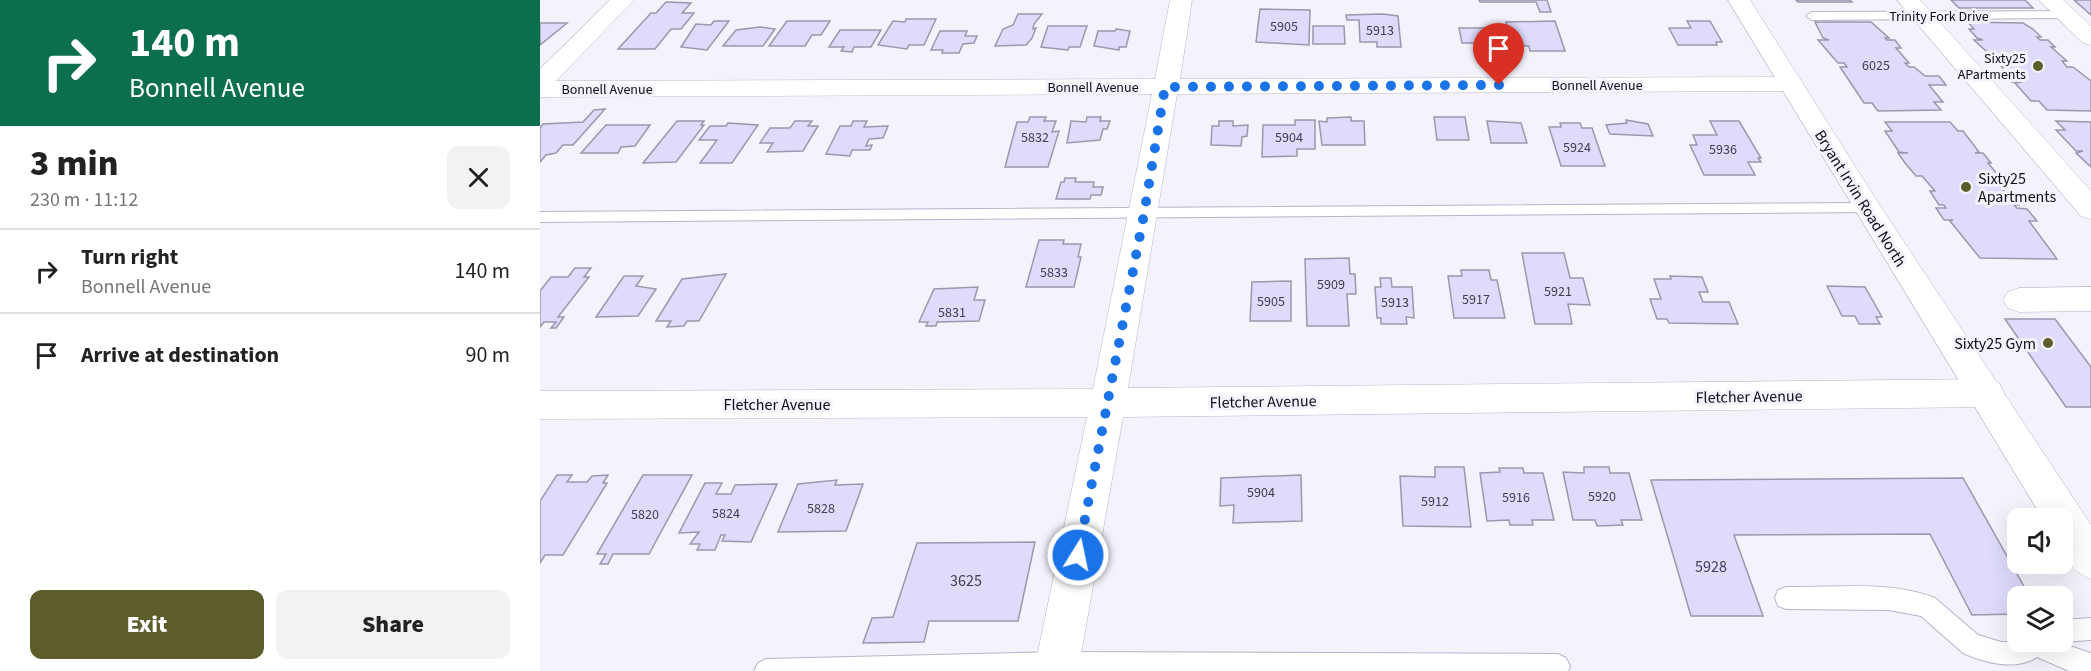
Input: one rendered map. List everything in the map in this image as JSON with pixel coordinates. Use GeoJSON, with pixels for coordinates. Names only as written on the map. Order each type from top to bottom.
{"type":"FeatureCollection","features":[{"type":"Feature","properties":{"kind":"street"},"geometry":{"type":"LineString","coordinates":[[540,83],[623,0]]}},
{"type":"Feature","properties":{"kind":"street"},"geometry":{"type":"LineString","coordinates":[[1057,668],[1144,214],[1181,0]]}},
{"type":"Feature","properties":{"kind":"street","name":"Bryant Irvin Road North"},"geometry":{"type":"LineString","coordinates":[[1739,0],[1867,208],[2091,560]]}},
{"type":"Feature","properties":{"kind":"street"},"geometry":{"type":"LineString","coordinates":[[1915,8],[2091,209]]}},
{"type":"Feature","properties":{"kind":"street"},"geometry":{"type":"LineString","coordinates":[[2058,8],[2091,38]]}},
{"type":"Feature","properties":{"kind":"street","name":"Bonnell Avenue"},"geometry":{"type":"LineString","coordinates":[[540,89],[1791,84]]}},
{"type":"Feature","properties":{"kind":"street"},"geometry":{"type":"LineString","coordinates":[[2019,300],[2091,299]]}},
{"type":"Feature","properties":{"kind":"street","name":"Fletcher Avenue"},"geometry":{"type":"LineString","coordinates":[[540,405],[1106,403],[1986,393]]}},
{"type":"Feature","properties":{"kind":"lane","name":"Trinity Fork Drive"},"geometry":{"type":"LineString","coordinates":[[1812,16],[1915,8],[2058,8]]}},
{"type":"Feature","properties":{"kind":"lane"},"geometry":{"type":"LineString","coordinates":[[540,217],[1867,208]]}},
{"type":"Feature","properties":{"kind":"lane"},"geometry":{"type":"LineString","coordinates":[[1786,598],[1889,598],[1927,606],[1971,645],[2001,654],[2018,652]]}},
{"type":"Feature","properties":{"kind":"lane"},"geometry":{"type":"LineString","coordinates":[[2073,630],[2091,629]]}},
{"type":"Feature","properties":{"kind":"lane"},"geometry":{"type":"LineString","coordinates":[[2053,652],[2061,657],[2091,665]]}},
{"type":"Feature","properties":{"kind":"lane"},"geometry":{"type":"LineString","coordinates":[[766,671],[1558,666]]}},
{"type":"Feature","properties":{"kind":"building"},"geometry":{"type":"Polygon","coordinates":[[[1479,0],[1547,0],[1551,12],[1540,12],[1536,2],[1480,2],[1479,0]]]}},
{"type":"Feature","properties":{"kind":"building"},"geometry":{"type":"Polygon","coordinates":[[[1796,0],[1850,0],[1852,2],[1798,2],[1796,0]]]}},
{"type":"Feature","properties":{"kind":"building"},"geometry":{"type":"Polygon","coordinates":[[[1951,0],[2025,0],[2033,8],[1959,8],[1951,0]]]}},
{"type":"Feature","properties":{"kind":"building"},"geometry":{"type":"Polygon","coordinates":[[[2074,0],[2091,0],[2091,15],[2074,0]]]}},
{"type":"Feature","properties":{"kind":"building"},"geometry":{"type":"Polygon","coordinates":[[[666,2],[691,3],[682,13],[694,13],[681,29],[671,29],[655,49],[618,49],[651,13],[656,13],[666,2]]]}},
{"type":"Feature","properties":{"kind":"building"},"geometry":{"type":"Polygon","coordinates":[[[1260,9],[1310,10],[1309,45],[1256,42],[1260,9]]]}},
{"type":"Feature","properties":{"kind":"building"},"geometry":{"type":"Polygon","coordinates":[[[1018,14],[1042,14],[1034,24],[1033,29],[1036,28],[1032,38],[1026,45],[995,46],[1003,29],[1013,25],[1018,14]]]}},
{"type":"Feature","properties":{"kind":"building"},"geometry":{"type":"Polygon","coordinates":[[[1346,15],[1398,16],[1401,47],[1377,47],[1377,42],[1360,42],[1359,20],[1347,20],[1346,15]]]}},
{"type":"Feature","properties":{"kind":"building"},"geometry":{"type":"Polygon","coordinates":[[[906,19],[936,19],[924,45],[909,45],[907,49],[878,45],[893,21],[905,22],[906,19]]]}},
{"type":"Feature","properties":{"kind":"building"},"geometry":{"type":"Polygon","coordinates":[[[714,21],[729,21],[707,50],[681,47],[696,24],[711,25],[714,21]]]}},
{"type":"Feature","properties":{"kind":"building"},"geometry":{"type":"Polygon","coordinates":[[[787,21],[830,21],[821,35],[812,35],[805,46],[769,46],[787,21]]]}},
{"type":"Feature","properties":{"kind":"building"},"geometry":{"type":"Polygon","coordinates":[[[1555,21],[1565,51],[1530,51],[1529,46],[1512,46],[1506,22],[1555,21]]]}},
{"type":"Feature","properties":{"kind":"building"},"geometry":{"type":"Polygon","coordinates":[[[1687,21],[1710,21],[1722,42],[1716,42],[1717,45],[1678,45],[1669,28],[1691,28],[1687,21]]]}},
{"type":"Feature","properties":{"kind":"building","name":"Sixty25 Apartments"},"geometry":{"type":"Polygon","coordinates":[[[1815,22],[1871,22],[1889,38],[1885,38],[1887,40],[1895,40],[1901,48],[1896,48],[1909,63],[1905,63],[1909,67],[1914,67],[1925,76],[1939,76],[1946,85],[1929,85],[1943,102],[1934,102],[1941,110],[1878,111],[1872,103],[1864,103],[1840,67],[1847,67],[1844,63],[1838,63],[1818,40],[1829,40],[1823,38],[1815,22]]]}},
{"type":"Feature","properties":{"kind":"building","name":"Sixty25 APartments"},"geometry":{"type":"Polygon","coordinates":[[[1968,22],[2023,23],[2033,29],[2041,37],[2037,37],[2040,40],[2048,40],[2055,47],[2051,47],[2067,61],[2062,61],[2067,67],[2073,67],[2091,81],[2091,111],[2047,110],[2039,101],[2031,101],[2015,83],[2022,82],[2012,82],[2005,74],[2008,74],[2001,66],[2009,67],[2005,62],[1998,62],[1974,40],[1983,40],[1977,38],[1969,29],[1974,29],[1968,22]]]}},
{"type":"Feature","properties":{"kind":"building"},"geometry":{"type":"Polygon","coordinates":[[[540,23],[567,23],[540,45],[540,23]]]}},
{"type":"Feature","properties":{"kind":"building"},"geometry":{"type":"Polygon","coordinates":[[[1048,26],[1087,26],[1080,47],[1069,47],[1068,50],[1041,47],[1048,26]]]}},
{"type":"Feature","properties":{"kind":"building"},"geometry":{"type":"Polygon","coordinates":[[[1313,26],[1344,26],[1345,44],[1313,44],[1313,26]]]}},
{"type":"Feature","properties":{"kind":"building"},"geometry":{"type":"Polygon","coordinates":[[[760,27],[775,29],[763,46],[723,46],[736,30],[760,27]]]}},
{"type":"Feature","properties":{"kind":"building"},"geometry":{"type":"Polygon","coordinates":[[[1459,28],[1497,28],[1502,48],[1475,48],[1475,43],[1462,43],[1459,28]]]}},
{"type":"Feature","properties":{"kind":"building"},"geometry":{"type":"Polygon","coordinates":[[[1116,29],[1130,31],[1126,47],[1119,47],[1119,50],[1094,46],[1098,31],[1115,31],[1116,29]]]}},
{"type":"Feature","properties":{"kind":"building"},"geometry":{"type":"Polygon","coordinates":[[[840,30],[881,30],[871,47],[854,47],[852,52],[841,51],[844,47],[829,47],[840,30]]]}},
{"type":"Feature","properties":{"kind":"building"},"geometry":{"type":"Polygon","coordinates":[[[940,31],[967,31],[965,36],[977,36],[974,43],[963,44],[959,53],[942,53],[943,50],[931,50],[940,31]]]}},
{"type":"Feature","properties":{"kind":"building"},"geometry":{"type":"Polygon","coordinates":[[[605,109],[573,145],[563,145],[556,153],[546,155],[540,162],[540,128],[543,124],[583,122],[594,110],[605,109]]]}},
{"type":"Feature","properties":{"kind":"building"},"geometry":{"type":"Polygon","coordinates":[[[1030,117],[1046,117],[1044,121],[1056,121],[1052,132],[1059,131],[1048,167],[1005,167],[1017,122],[1028,122],[1030,117]]]}},
{"type":"Feature","properties":{"kind":"building"},"geometry":{"type":"Polygon","coordinates":[[[1087,117],[1101,117],[1100,121],[1110,121],[1107,129],[1103,129],[1100,140],[1067,143],[1071,121],[1086,122],[1087,117]]]}},
{"type":"Feature","properties":{"kind":"building"},"geometry":{"type":"Polygon","coordinates":[[[1351,117],[1351,121],[1364,121],[1365,145],[1322,145],[1319,121],[1327,122],[1327,118],[1351,117]]]}},
{"type":"Feature","properties":{"kind":"building"},"geometry":{"type":"Polygon","coordinates":[[[1434,117],[1465,117],[1469,140],[1437,140],[1434,117]]]}},
{"type":"Feature","properties":{"kind":"building"},"geometry":{"type":"Polygon","coordinates":[[[1295,120],[1315,120],[1315,149],[1297,149],[1297,156],[1262,157],[1263,125],[1295,125],[1295,120]]]}},
{"type":"Feature","properties":{"kind":"building"},"geometry":{"type":"Polygon","coordinates":[[[1626,120],[1648,124],[1653,136],[1610,134],[1606,125],[1627,123],[1626,120]]]}},
{"type":"Feature","properties":{"kind":"building"},"geometry":{"type":"Polygon","coordinates":[[[677,121],[704,121],[701,125],[704,125],[676,162],[643,163],[677,121]]]}},
{"type":"Feature","properties":{"kind":"building"},"geometry":{"type":"Polygon","coordinates":[[[795,121],[812,121],[808,126],[818,126],[803,151],[767,152],[773,143],[760,143],[770,128],[790,128],[795,121]]]}},
{"type":"Feature","properties":{"kind":"building"},"geometry":{"type":"Polygon","coordinates":[[[853,121],[867,121],[864,127],[888,126],[883,138],[869,139],[866,146],[872,145],[870,150],[852,150],[850,156],[826,154],[840,126],[851,126],[853,121]]]}},
{"type":"Feature","properties":{"kind":"building"},"geometry":{"type":"Polygon","coordinates":[[[1219,121],[1233,121],[1233,126],[1248,125],[1247,136],[1242,137],[1241,146],[1211,145],[1212,126],[1219,126],[1219,121]]]}},
{"type":"Feature","properties":{"kind":"building"},"geometry":{"type":"Polygon","coordinates":[[[1487,121],[1521,123],[1527,143],[1491,143],[1487,121]]]}},
{"type":"Feature","properties":{"kind":"building"},"geometry":{"type":"Polygon","coordinates":[[[1710,121],[1739,121],[1761,158],[1758,158],[1761,162],[1748,162],[1755,175],[1704,175],[1690,145],[1697,145],[1693,135],[1717,135],[1710,121]]]}},
{"type":"Feature","properties":{"kind":"building","name":"Sixty25 Apartments"},"geometry":{"type":"Polygon","coordinates":[[[2056,121],[2091,122],[2091,167],[2076,153],[2083,151],[2076,151],[2056,130],[2065,130],[2056,121]]]}},
{"type":"Feature","properties":{"kind":"building","name":"Sixty25 Apartments"},"geometry":{"type":"Polygon","coordinates":[[[1885,122],[1950,122],[1958,131],[1963,131],[1979,152],[1975,153],[1983,153],[1998,175],[1991,175],[2005,192],[2010,192],[2019,205],[2014,205],[2017,208],[2027,209],[2037,221],[2029,221],[2057,259],[1980,258],[1950,221],[1953,220],[1944,220],[1936,208],[1946,208],[1944,205],[1939,205],[1930,191],[1935,191],[1922,176],[1916,176],[1905,163],[1898,153],[1908,153],[1899,152],[1885,131],[1892,131],[1885,122]]]}},
{"type":"Feature","properties":{"kind":"building"},"geometry":{"type":"Polygon","coordinates":[[[728,123],[758,125],[732,163],[700,163],[717,140],[699,140],[710,126],[726,126],[728,123]]]}},
{"type":"Feature","properties":{"kind":"building"},"geometry":{"type":"Polygon","coordinates":[[[1560,123],[1580,123],[1582,128],[1592,128],[1605,166],[1561,166],[1549,127],[1561,127],[1560,123]]]}},
{"type":"Feature","properties":{"kind":"building"},"geometry":{"type":"Polygon","coordinates":[[[606,125],[650,125],[635,146],[621,147],[618,153],[581,153],[606,125]]]}},
{"type":"Feature","properties":{"kind":"building"},"geometry":{"type":"Polygon","coordinates":[[[1065,178],[1076,178],[1075,182],[1094,182],[1093,187],[1103,187],[1101,195],[1091,195],[1090,199],[1056,199],[1061,182],[1064,182],[1065,178]]]}},
{"type":"Feature","properties":{"kind":"building"},"geometry":{"type":"Polygon","coordinates":[[[1039,240],[1064,240],[1063,244],[1081,244],[1078,257],[1081,257],[1074,287],[1026,287],[1039,240]]]}},
{"type":"Feature","properties":{"kind":"building"},"geometry":{"type":"Polygon","coordinates":[[[1522,253],[1564,253],[1570,278],[1583,278],[1590,305],[1568,304],[1572,324],[1535,324],[1522,253]]]}},
{"type":"Feature","properties":{"kind":"building"},"geometry":{"type":"Polygon","coordinates":[[[1349,258],[1350,274],[1355,274],[1356,294],[1347,294],[1349,326],[1307,326],[1305,259],[1349,258]]]}},
{"type":"Feature","properties":{"kind":"building"},"geometry":{"type":"Polygon","coordinates":[[[575,268],[591,268],[584,277],[589,277],[558,317],[564,317],[556,328],[551,328],[556,322],[544,322],[540,327],[540,291],[551,277],[568,277],[575,268]]]}},
{"type":"Feature","properties":{"kind":"building"},"geometry":{"type":"Polygon","coordinates":[[[1461,270],[1489,270],[1491,280],[1497,280],[1505,318],[1454,318],[1448,276],[1462,276],[1461,270]]]}},
{"type":"Feature","properties":{"kind":"building"},"geometry":{"type":"Polygon","coordinates":[[[726,274],[699,321],[687,321],[684,326],[667,327],[671,321],[656,321],[682,279],[726,274]]]}},
{"type":"Feature","properties":{"kind":"building"},"geometry":{"type":"Polygon","coordinates":[[[624,276],[643,276],[636,286],[656,289],[638,316],[596,317],[624,276]]]}},
{"type":"Feature","properties":{"kind":"building"},"geometry":{"type":"Polygon","coordinates":[[[1670,276],[1702,277],[1708,292],[1699,292],[1703,302],[1729,302],[1738,324],[1669,323],[1667,319],[1657,319],[1650,299],[1661,299],[1654,279],[1671,279],[1670,276]]]}},
{"type":"Feature","properties":{"kind":"building"},"geometry":{"type":"Polygon","coordinates":[[[1380,278],[1391,278],[1392,287],[1412,287],[1414,318],[1406,317],[1407,324],[1381,324],[1381,318],[1377,318],[1375,287],[1381,287],[1380,278]]]}},
{"type":"Feature","properties":{"kind":"building"},"geometry":{"type":"Polygon","coordinates":[[[1291,281],[1291,321],[1250,321],[1252,282],[1291,281]]]}},
{"type":"Feature","properties":{"kind":"building"},"geometry":{"type":"Polygon","coordinates":[[[1827,286],[1865,287],[1882,317],[1876,317],[1880,324],[1859,324],[1855,316],[1842,316],[1827,286]]]}},
{"type":"Feature","properties":{"kind":"building"},"geometry":{"type":"Polygon","coordinates":[[[978,287],[974,300],[985,300],[979,321],[937,322],[936,326],[926,326],[928,322],[919,322],[934,289],[978,287]]]}},
{"type":"Feature","properties":{"kind":"building","name":"Sixty25 Gym"},"geometry":{"type":"Polygon","coordinates":[[[2005,319],[2055,319],[2091,367],[2091,407],[2066,407],[2005,319]]]}},
{"type":"Feature","properties":{"kind":"building"},"geometry":{"type":"Polygon","coordinates":[[[1435,467],[1464,467],[1471,527],[1403,526],[1400,476],[1435,477],[1435,467]]]}},
{"type":"Feature","properties":{"kind":"building"},"geometry":{"type":"Polygon","coordinates":[[[1584,467],[1609,467],[1610,473],[1629,473],[1642,520],[1621,520],[1623,525],[1597,526],[1595,520],[1573,520],[1563,472],[1584,473],[1584,467]]]}},
{"type":"Feature","properties":{"kind":"building"},"geometry":{"type":"Polygon","coordinates":[[[1499,468],[1523,468],[1524,473],[1543,473],[1554,520],[1532,520],[1533,525],[1510,525],[1509,520],[1487,521],[1480,473],[1500,472],[1499,468]]]}},
{"type":"Feature","properties":{"kind":"building"},"geometry":{"type":"Polygon","coordinates":[[[557,475],[572,475],[567,482],[587,482],[592,476],[608,475],[603,483],[607,483],[563,555],[545,555],[540,563],[540,501],[557,475]]]}},
{"type":"Feature","properties":{"kind":"building"},"geometry":{"type":"Polygon","coordinates":[[[643,475],[692,475],[649,554],[613,554],[608,564],[600,564],[606,554],[597,554],[643,475]]]}},
{"type":"Feature","properties":{"kind":"building"},"geometry":{"type":"Polygon","coordinates":[[[1301,475],[1302,521],[1233,523],[1234,505],[1220,506],[1221,478],[1301,475]]]}},
{"type":"Feature","properties":{"kind":"building"},"geometry":{"type":"Polygon","coordinates":[[[1963,478],[2007,556],[2007,574],[2017,574],[2024,586],[2007,586],[2007,614],[1972,615],[1930,534],[1734,535],[1763,616],[1691,616],[1651,480],[1963,478]]]}},
{"type":"Feature","properties":{"kind":"building"},"geometry":{"type":"Polygon","coordinates":[[[837,480],[835,485],[863,484],[846,531],[778,532],[798,484],[837,480]]]}},
{"type":"Feature","properties":{"kind":"building"},"geometry":{"type":"Polygon","coordinates":[[[705,483],[722,483],[716,494],[731,494],[735,485],[777,484],[751,542],[722,541],[725,535],[721,535],[715,550],[697,550],[700,544],[690,544],[699,532],[679,533],[705,483]]]}},
{"type":"Feature","properties":{"kind":"building"},"geometry":{"type":"Polygon","coordinates":[[[1035,542],[1018,621],[929,621],[924,642],[863,643],[872,618],[893,617],[917,543],[1035,542]]]}},
{"type":"Feature","properties":{"kind":"place","name":"Sixty25 APartments"},"geometry":{"type":"Point","coordinates":[2038,66]}},
{"type":"Feature","properties":{"kind":"place","name":"Sixty25 Apartments"},"geometry":{"type":"Point","coordinates":[1966,187]}},
{"type":"Feature","properties":{"kind":"place","name":"Sixty25 Gym"},"geometry":{"type":"Point","coordinates":[2048,343]}},
{"type":"Feature","properties":{"kind":"route"},"geometry":{"type":"LineString","coordinates":[[1078,555],[1144,214],[1165,87],[1499,85]]}}]}
